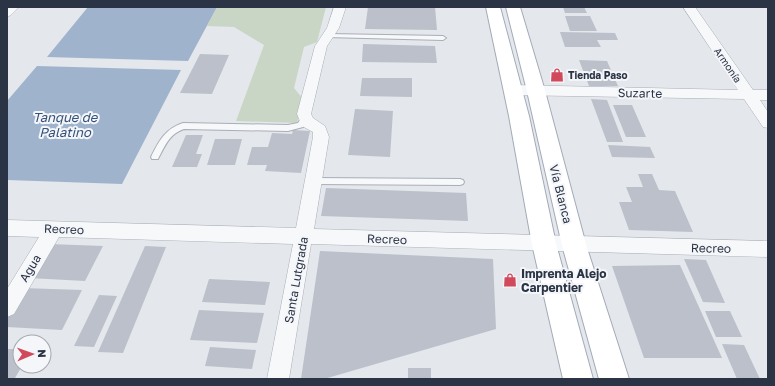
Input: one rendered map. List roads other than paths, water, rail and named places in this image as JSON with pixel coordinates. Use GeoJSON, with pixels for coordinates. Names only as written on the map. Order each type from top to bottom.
{"type":"FeatureCollection","features":[{"type":"Feature","properties":{"kind":"main road","name":"Vía Blanca"},"geometry":{"type":"LineString","coordinates":[[493,7],[544,244],[578,379]]}},
{"type":"Feature","properties":{"kind":"main road","name":"Vía Blanca"},"geometry":{"type":"LineString","coordinates":[[513,7],[536,91],[574,245],[614,379]]}},
{"type":"Feature","properties":{"kind":"street"},"geometry":{"type":"LineString","coordinates":[[304,119],[321,46],[333,28],[340,7]]}},
{"type":"Feature","properties":{"kind":"street","name":"Armonía"},"geometry":{"type":"LineString","coordinates":[[689,7],[768,122]]}},
{"type":"Feature","properties":{"kind":"street","name":"Suzarte"},"geometry":{"type":"LineString","coordinates":[[512,90],[768,95]]}},
{"type":"Feature","properties":{"kind":"street","name":"Santa Lutgrada"},"geometry":{"type":"LineString","coordinates":[[278,379],[321,137],[320,130],[307,123],[304,119]]}},
{"type":"Feature","properties":{"kind":"street","name":"Recreo"},"geometry":{"type":"LineString","coordinates":[[7,228],[574,245],[768,249]]}},
{"type":"Feature","properties":{"kind":"street","name":"Agua"},"geometry":{"type":"LineString","coordinates":[[7,307],[54,229]]}},
{"type":"Feature","properties":{"kind":"lane"},"geometry":{"type":"LineString","coordinates":[[328,36],[444,38]]}},
{"type":"Feature","properties":{"kind":"lane"},"geometry":{"type":"LineString","coordinates":[[156,157],[167,134],[174,129],[183,126],[288,128],[301,125],[304,119]]}},
{"type":"Feature","properties":{"kind":"lane"},"geometry":{"type":"LineString","coordinates":[[314,181],[460,182]]}},
{"type":"Feature","properties":{"kind":"water"},"geometry":{"type":"Polygon","coordinates":[[[88,7],[217,7],[188,61],[47,57],[88,7]]]}},
{"type":"Feature","properties":{"kind":"water","name":"Tanque de Palatino"},"geometry":{"type":"Polygon","coordinates":[[[37,66],[181,70],[122,184],[7,180],[7,101],[37,66]]]}},
{"type":"Feature","properties":{"kind":"place","name":"Tienda Paso"},"geometry":{"type":"Point","coordinates":[557,75]}},
{"type":"Feature","properties":{"kind":"place","name":"Imprenta Alejo Carpentier"},"geometry":{"type":"Point","coordinates":[510,280]}}]}
